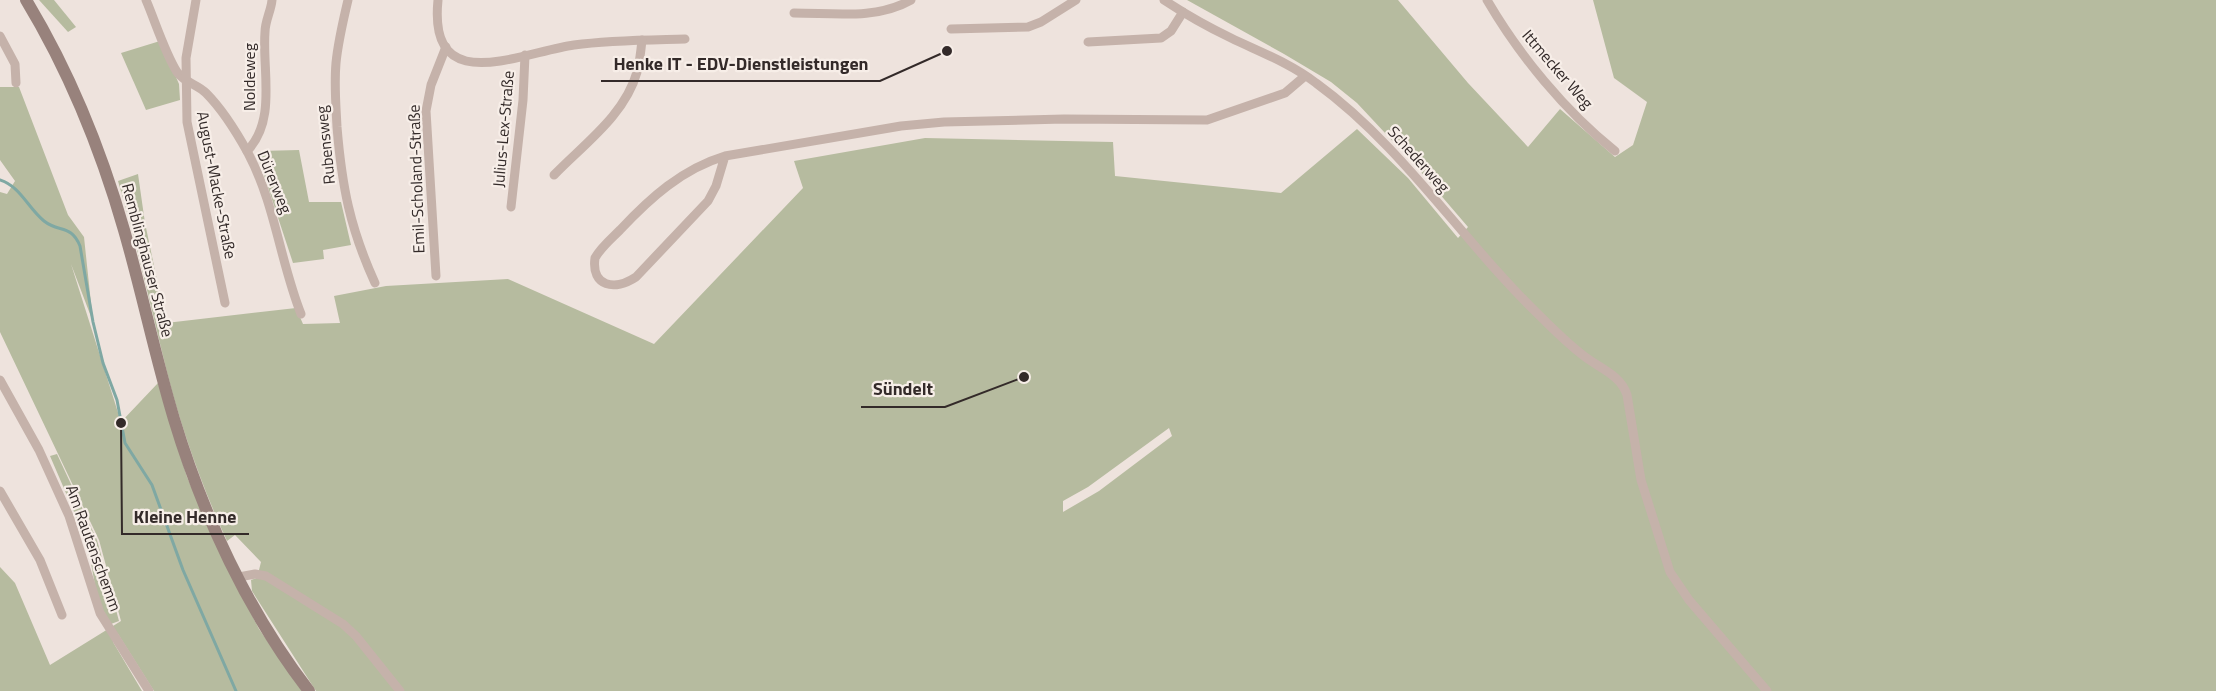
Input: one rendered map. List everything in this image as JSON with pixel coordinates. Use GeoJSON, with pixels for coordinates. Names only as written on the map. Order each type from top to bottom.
{"type":"FeatureCollection","features":[{"type":"Feature","properties":{"kind":"main road","name":"Remblinghauser Straße"},"geometry":{"type":"LineString","coordinates":[[26,0],[66,77],[101,157],[127,240],[174,419],[196,483],[239,577],[267,628],[309,691]]}},
{"type":"Feature","properties":{"kind":"street"},"geometry":{"type":"LineString","coordinates":[[146,0],[176,70],[186,82]]}},
{"type":"Feature","properties":{"kind":"street","name":"August-Macke-Straße"},"geometry":{"type":"LineString","coordinates":[[196,0],[188,41],[187,122],[225,303]]}},
{"type":"Feature","properties":{"kind":"street","name":"Noldeweg"},"geometry":{"type":"LineString","coordinates":[[247,151],[259,138],[264,120],[265,32],[272,0]]}},
{"type":"Feature","properties":{"kind":"street","name":"Rubensweg"},"geometry":{"type":"LineString","coordinates":[[348,0],[337,50],[334,80],[340,167],[354,232],[375,283]]}},
{"type":"Feature","properties":{"kind":"street"},"geometry":{"type":"LineString","coordinates":[[438,0],[437,29],[446,48],[458,58],[474,64],[490,63],[577,45],[685,39]]}},
{"type":"Feature","properties":{"kind":"street"},"geometry":{"type":"LineString","coordinates":[[794,13],[875,13],[893,9],[911,0]]}},
{"type":"Feature","properties":{"kind":"street"},"geometry":{"type":"LineString","coordinates":[[951,29],[976,32],[1028,27],[1041,22],[1076,0]]}},
{"type":"Feature","properties":{"kind":"street","name":"Schederweg"},"geometry":{"type":"LineString","coordinates":[[1164,0],[1230,37],[1278,59],[1343,104],[1413,172],[1485,259],[1539,316],[1586,357],[1619,381],[1627,395],[1641,480],[1670,572],[1696,609],[1767,691]]}},
{"type":"Feature","properties":{"kind":"street","name":"Ittmecker Weg"},"geometry":{"type":"LineString","coordinates":[[1487,0],[1526,59],[1594,134],[1615,151]]}},
{"type":"Feature","properties":{"kind":"street"},"geometry":{"type":"LineString","coordinates":[[1088,42],[1161,38],[1171,31],[1183,12]]}},
{"type":"Feature","properties":{"kind":"street"},"geometry":{"type":"LineString","coordinates":[[0,36],[15,64],[16,82]]}},
{"type":"Feature","properties":{"kind":"street"},"geometry":{"type":"LineString","coordinates":[[554,175],[623,102],[637,73],[642,40]]}},
{"type":"Feature","properties":{"kind":"street","name":"Emil-Scholand-Straße"},"geometry":{"type":"LineString","coordinates":[[436,276],[426,111],[431,85],[446,48]]}},
{"type":"Feature","properties":{"kind":"street","name":"Julius-Lex-Straße"},"geometry":{"type":"LineString","coordinates":[[511,207],[523,100],[525,55]]}},
{"type":"Feature","properties":{"kind":"street"},"geometry":{"type":"LineString","coordinates":[[725,156],[716,186],[708,201],[636,277],[618,286],[600,279],[595,271],[595,258],[626,224],[670,183],[705,162],[725,156],[901,126],[1074,119],[1207,120],[1286,93],[1305,76]]}},
{"type":"Feature","properties":{"kind":"street","name":"Dürerweg"},"geometry":{"type":"LineString","coordinates":[[186,82],[200,88],[214,103],[247,151],[274,216],[301,314]]}},
{"type":"Feature","properties":{"kind":"street","name":"Am Rautenschemm"},"geometry":{"type":"LineString","coordinates":[[0,380],[39,450],[69,516],[100,613],[149,691]]}},
{"type":"Feature","properties":{"kind":"street"},"geometry":{"type":"LineString","coordinates":[[0,491],[40,560],[62,615]]}},
{"type":"Feature","properties":{"kind":"street"},"geometry":{"type":"LineString","coordinates":[[239,577],[255,574],[266,576],[335,619],[356,636],[400,691]]}},
{"type":"Feature","properties":{"kind":"green space"},"geometry":{"type":"Polygon","coordinates":[[[39,0],[54,0],[76,27],[68,32],[39,0]]]}},
{"type":"Feature","properties":{"kind":"green space"},"geometry":{"type":"Polygon","coordinates":[[[1187,0],[1398,0],[1468,83],[1528,147],[1560,109],[1615,157],[1633,145],[1647,102],[1614,78],[1593,0],[2216,0],[2216,691],[316,691],[252,591],[251,580],[257,578],[261,562],[235,535],[227,541],[209,501],[173,393],[118,181],[138,174],[145,223],[166,323],[296,308],[303,324],[340,323],[334,296],[386,286],[508,279],[654,344],[803,188],[794,161],[925,138],[1113,142],[1115,176],[1281,193],[1357,129],[1408,178],[1458,238],[1468,227],[1357,103],[1331,82],[1187,0]],[[1169,428],[1088,487],[1063,501],[1063,512],[1099,491],[1172,436],[1169,428]]]}},
{"type":"Feature","properties":{"kind":"green space"},"geometry":{"type":"Polygon","coordinates":[[[160,41],[179,84],[180,100],[146,110],[121,53],[160,41]]]}},
{"type":"Feature","properties":{"kind":"green space"},"geometry":{"type":"Polygon","coordinates":[[[0,87],[19,87],[68,215],[84,237],[93,322],[71,264],[121,422],[158,383],[187,477],[220,553],[259,629],[302,691],[154,691],[118,634],[113,642],[142,691],[0,691],[0,567],[15,583],[50,665],[121,621],[99,540],[0,332],[0,192],[7,194],[15,181],[0,160],[0,87]]]}},
{"type":"Feature","properties":{"kind":"green space"},"geometry":{"type":"Polygon","coordinates":[[[299,150],[309,202],[341,202],[351,245],[323,250],[324,259],[293,263],[260,163],[260,151],[299,150]]]}},
{"type":"Feature","properties":{"kind":"green space"},"geometry":{"type":"Polygon","coordinates":[[[57,454],[97,540],[119,621],[111,624],[98,602],[91,563],[75,514],[50,456],[57,454]]]}},
{"type":"Feature","properties":{"kind":"waterway"},"geometry":{"type":"LineString","coordinates":[[0,180],[19,192],[38,216],[49,225],[73,234],[80,246],[93,322],[103,363],[117,400],[125,443],[152,485],[183,570],[236,691]]}},
{"type":"Feature","properties":{"kind":"place","name":"Henke IT - EDV-Dienstleistungen"},"geometry":{"type":"Point","coordinates":[947,51]}},
{"type":"Feature","properties":{"kind":"place","name":"Sündelt"},"geometry":{"type":"Point","coordinates":[1024,377]}},
{"type":"Feature","properties":{"kind":"place","name":"Kleine Henne"},"geometry":{"type":"Point","coordinates":[121,423]}}]}
